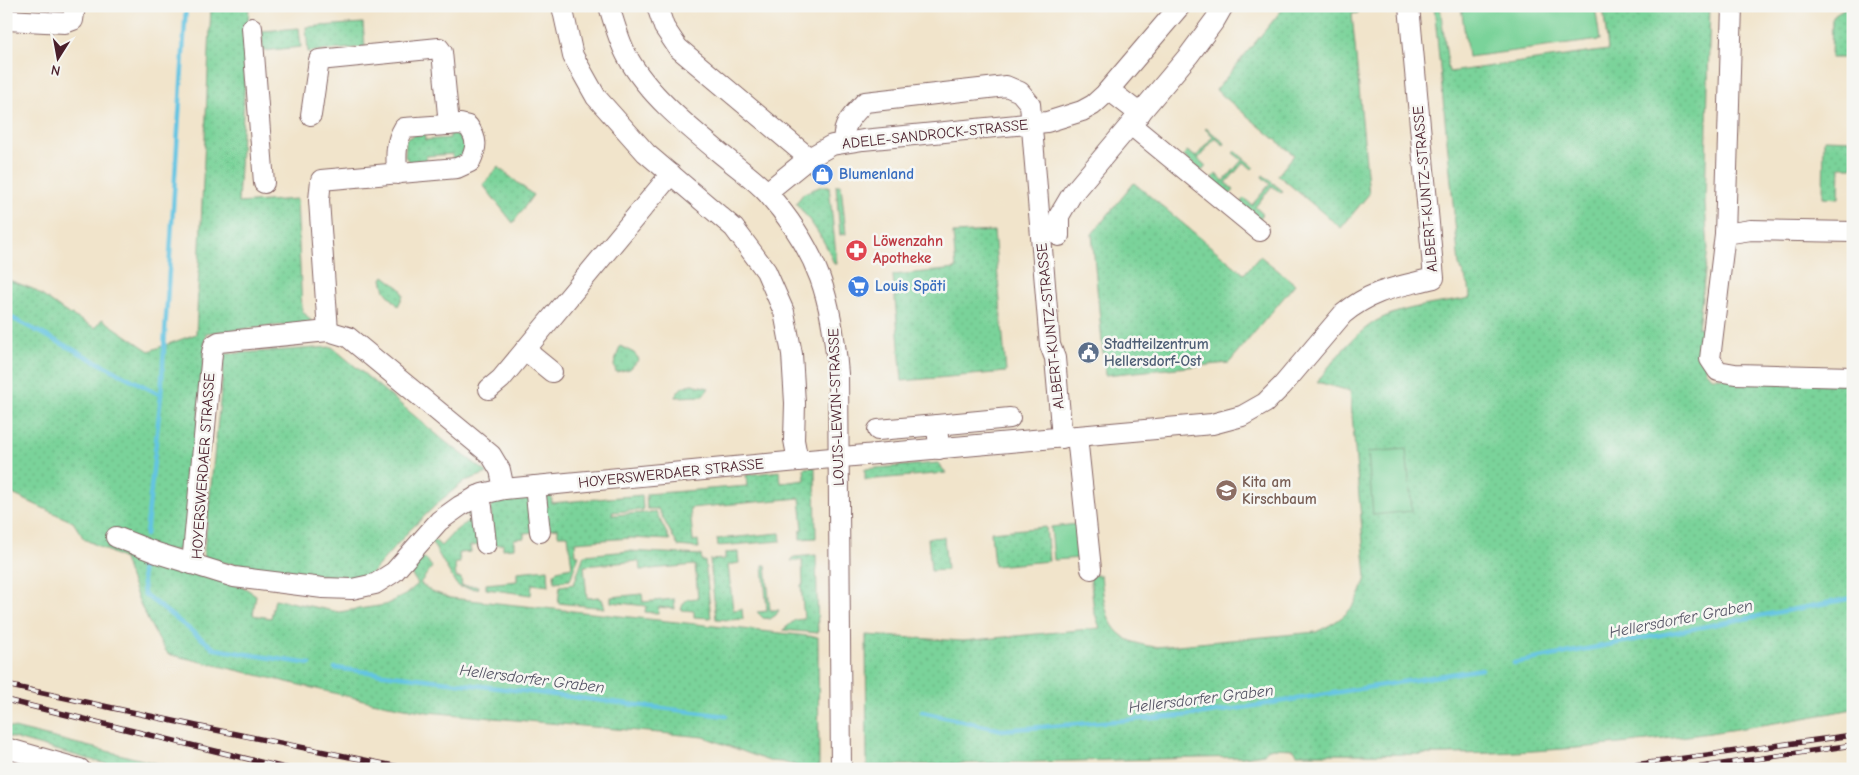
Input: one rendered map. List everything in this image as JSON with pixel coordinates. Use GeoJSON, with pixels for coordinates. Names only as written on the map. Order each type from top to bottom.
{"type":"FeatureCollection","features":[{"type":"Feature","properties":{"kind":"street"},"geometry":{"type":"LineString","coordinates":[[562,6],[573,56],[596,97],[646,153],[734,228],[766,271],[784,312],[792,354],[795,403],[794,440],[798,461]]}},
{"type":"Feature","properties":{"kind":"street","name":"LOUIS-LEWIN-STRASSE"},"geometry":{"type":"LineString","coordinates":[[609,6],[628,57],[653,92],[684,124],[767,192],[801,238],[816,265],[826,291],[835,341],[839,458],[840,726],[842,769]]}},
{"type":"Feature","properties":{"kind":"street"},"geometry":{"type":"LineString","coordinates":[[657,6],[664,27],[678,48],[809,158]]}},
{"type":"Feature","properties":{"kind":"street","name":"ADELE-SANDROCK-STRASSE"},"geometry":{"type":"LineString","coordinates":[[767,192],[809,158],[822,150],[844,142],[1032,124],[1047,122],[1082,111],[1093,105],[1109,90],[1180,6]]}},
{"type":"Feature","properties":{"kind":"street"},"geometry":{"type":"LineString","coordinates":[[1059,236],[1059,216],[1072,194],[1189,55],[1223,6]]}},
{"type":"Feature","properties":{"kind":"street","name":"ALBERT-KUNTZ-STRASSE"},"geometry":{"type":"LineString","coordinates":[[839,458],[1212,424],[1242,416],[1264,403],[1276,392],[1343,314],[1355,304],[1371,295],[1386,290],[1434,278],[1409,6]]}},
{"type":"Feature","properties":{"kind":"street"},"geometry":{"type":"LineString","coordinates":[[1732,6],[1725,234],[1710,359],[1718,372],[1853,376]]}},
{"type":"Feature","properties":{"kind":"street"},"geometry":{"type":"LineString","coordinates":[[6,20],[65,24],[74,13]]}},
{"type":"Feature","properties":{"kind":"street"},"geometry":{"type":"LineString","coordinates":[[252,28],[264,184]]}},
{"type":"Feature","properties":{"kind":"street"},"geometry":{"type":"LineString","coordinates":[[310,115],[319,60],[439,48],[442,52],[449,125]]}},
{"type":"Feature","properties":{"kind":"street","name":"ALBERT-KUNTZ-STRASSE"},"geometry":{"type":"LineString","coordinates":[[844,142],[843,135],[847,122],[865,102],[1006,86],[1020,92],[1030,104],[1050,345],[1055,358],[1070,437]]}},
{"type":"Feature","properties":{"kind":"street"},"geometry":{"type":"LineString","coordinates":[[1109,90],[1136,120],[1260,232]]}},
{"type":"Feature","properties":{"kind":"street"},"geometry":{"type":"LineString","coordinates":[[328,331],[319,200],[321,180],[397,174],[457,168],[470,162],[475,150],[475,136],[468,126],[460,124],[404,128],[398,138],[395,151],[397,174]]}},
{"type":"Feature","properties":{"kind":"street"},"geometry":{"type":"LineString","coordinates":[[495,384],[671,174]]}},
{"type":"Feature","properties":{"kind":"street"},"geometry":{"type":"LineString","coordinates":[[1725,234],[1751,230],[1853,232]]}},
{"type":"Feature","properties":{"kind":"street","name":"HOYERSWERDAER STRASSE"},"geometry":{"type":"LineString","coordinates":[[504,489],[500,470],[491,455],[348,336],[328,331],[219,342],[214,345],[192,564],[234,577],[323,588],[352,589],[375,584],[394,572],[439,521],[477,496],[504,489],[839,458]]}},
{"type":"Feature","properties":{"kind":"street"},"geometry":{"type":"LineString","coordinates":[[525,350],[552,372]]}},
{"type":"Feature","properties":{"kind":"street"},"geometry":{"type":"LineString","coordinates":[[878,430],[1010,418]]}},
{"type":"Feature","properties":{"kind":"street"},"geometry":{"type":"LineString","coordinates":[[937,425],[939,448]]}},
{"type":"Feature","properties":{"kind":"street"},"geometry":{"type":"LineString","coordinates":[[1070,437],[1091,569]]}},
{"type":"Feature","properties":{"kind":"street"},"geometry":{"type":"LineString","coordinates":[[535,486],[540,532]]}},
{"type":"Feature","properties":{"kind":"street"},"geometry":{"type":"LineString","coordinates":[[477,496],[482,507],[486,544]]}},
{"type":"Feature","properties":{"kind":"street"},"geometry":{"type":"LineString","coordinates":[[116,537],[192,564]]}},
{"type":"Feature","properties":{"kind":"street"},"geometry":{"type":"LineString","coordinates":[[6,748],[77,768]]}},
{"type":"Feature","properties":{"kind":"green space"},"geometry":{"type":"Polygon","coordinates":[[[211,6],[249,6],[238,203],[297,199],[302,310],[312,322],[206,333],[187,544],[183,549],[177,550],[133,553],[172,568],[245,588],[256,595],[253,615],[271,618],[275,599],[339,612],[385,605],[405,595],[418,584],[408,569],[418,557],[426,559],[432,567],[420,583],[431,591],[450,598],[818,637],[819,767],[802,767],[769,761],[704,737],[427,712],[372,702],[168,654],[142,608],[124,559],[84,539],[73,522],[6,491],[6,279],[33,289],[64,311],[95,328],[102,319],[149,351],[196,334],[211,6]]]}},
{"type":"Feature","properties":{"kind":"green space"},"geometry":{"type":"Polygon","coordinates":[[[1285,6],[1357,6],[1358,13],[1352,14],[1369,194],[1341,228],[1278,175],[1294,155],[1216,90],[1285,6]]]}},
{"type":"Feature","properties":{"kind":"green space"},"geometry":{"type":"Polygon","coordinates":[[[1434,6],[1440,6],[1449,72],[1608,50],[1603,6],[1710,6],[1705,204],[1708,249],[1698,327],[1708,329],[1705,370],[1711,377],[1853,381],[1853,709],[1693,735],[1613,745],[1504,753],[1297,754],[1294,749],[1272,748],[1264,754],[1243,757],[867,766],[866,635],[963,641],[1100,628],[1094,611],[1090,575],[1101,575],[1108,615],[1112,625],[1119,633],[1128,640],[1156,647],[1316,632],[1335,622],[1354,605],[1363,588],[1366,577],[1350,391],[1317,382],[1351,341],[1376,321],[1398,312],[1422,306],[1470,298],[1469,286],[1459,265],[1434,6]]]}},
{"type":"Feature","properties":{"kind":"green space"},"geometry":{"type":"Polygon","coordinates":[[[1461,6],[1595,6],[1600,40],[1468,57],[1461,6]]]}},
{"type":"Feature","properties":{"kind":"green space"},"geometry":{"type":"Polygon","coordinates":[[[1851,6],[1853,58],[1831,58],[1832,16],[1851,6]]]}},
{"type":"Feature","properties":{"kind":"green space"},"geometry":{"type":"Polygon","coordinates":[[[363,23],[365,47],[308,52],[306,27],[363,23]]]}},
{"type":"Feature","properties":{"kind":"green space"},"geometry":{"type":"Polygon","coordinates":[[[299,28],[301,47],[263,51],[262,31],[299,28]]]}},
{"type":"Feature","properties":{"kind":"green space"},"geometry":{"type":"Polygon","coordinates":[[[1206,128],[1225,143],[1224,145],[1215,138],[1198,159],[1206,166],[1202,171],[1183,156],[1187,151],[1196,157],[1213,136],[1206,128]]]}},
{"type":"Feature","properties":{"kind":"green space"},"geometry":{"type":"Polygon","coordinates":[[[450,129],[461,129],[471,151],[453,162],[452,154],[426,156],[426,165],[411,163],[405,157],[406,139],[424,131],[425,140],[450,138],[450,129]]]}},
{"type":"Feature","properties":{"kind":"green space"},"geometry":{"type":"Polygon","coordinates":[[[1824,139],[1853,140],[1853,167],[1840,167],[1839,198],[1823,197],[1824,139]]]}},
{"type":"Feature","properties":{"kind":"green space"},"geometry":{"type":"Polygon","coordinates":[[[1235,151],[1254,167],[1252,169],[1244,162],[1226,183],[1234,190],[1230,195],[1211,180],[1216,174],[1224,181],[1242,160],[1233,153],[1235,151]]]}},
{"type":"Feature","properties":{"kind":"green space"},"geometry":{"type":"Polygon","coordinates":[[[498,167],[533,195],[513,223],[483,185],[498,167]]]}},
{"type":"Feature","properties":{"kind":"green space"},"geometry":{"type":"Polygon","coordinates":[[[1263,175],[1283,191],[1281,193],[1272,186],[1255,207],[1263,214],[1259,219],[1240,203],[1244,198],[1252,205],[1270,184],[1262,177],[1263,175]]]}},
{"type":"Feature","properties":{"kind":"green space"},"geometry":{"type":"Polygon","coordinates":[[[1134,183],[1244,274],[1260,256],[1295,284],[1229,363],[1105,375],[1092,234],[1134,183]]]}},
{"type":"Feature","properties":{"kind":"green space"},"geometry":{"type":"Polygon","coordinates":[[[836,185],[841,185],[846,234],[840,235],[836,185]]]}},
{"type":"Feature","properties":{"kind":"green space"},"geometry":{"type":"Polygon","coordinates":[[[822,186],[829,186],[837,264],[834,264],[813,225],[796,203],[804,193],[822,186]]]}},
{"type":"Feature","properties":{"kind":"green space"},"geometry":{"type":"Polygon","coordinates":[[[994,231],[1006,372],[902,381],[893,275],[956,269],[953,233],[994,231]]]}},
{"type":"Feature","properties":{"kind":"green space"},"geometry":{"type":"Polygon","coordinates":[[[384,276],[401,289],[403,296],[398,306],[385,291],[382,279],[384,276]]]}},
{"type":"Feature","properties":{"kind":"green space"},"geometry":{"type":"Polygon","coordinates":[[[620,346],[634,353],[639,359],[630,369],[616,372],[614,365],[620,346]]]}},
{"type":"Feature","properties":{"kind":"green space"},"geometry":{"type":"Polygon","coordinates":[[[332,347],[447,443],[488,473],[465,481],[441,500],[408,532],[369,576],[352,579],[203,560],[225,354],[332,347]]]}},
{"type":"Feature","properties":{"kind":"green space"},"geometry":{"type":"Polygon","coordinates":[[[692,384],[709,388],[703,396],[676,397],[678,391],[692,384]]]}},
{"type":"Feature","properties":{"kind":"green space"},"geometry":{"type":"Polygon","coordinates":[[[1406,449],[1412,511],[1373,515],[1368,452],[1406,449]]]}},
{"type":"Feature","properties":{"kind":"green space"},"geometry":{"type":"Polygon","coordinates":[[[938,463],[946,473],[865,480],[865,469],[938,463]]]}},
{"type":"Feature","properties":{"kind":"green space"},"geometry":{"type":"Polygon","coordinates":[[[815,467],[816,538],[800,539],[800,531],[803,530],[800,498],[690,508],[693,541],[698,540],[699,548],[678,546],[658,509],[647,509],[646,494],[747,486],[746,475],[780,471],[781,483],[805,480],[804,468],[815,467]]]}},
{"type":"Feature","properties":{"kind":"green space"},"geometry":{"type":"Polygon","coordinates":[[[547,492],[551,492],[552,503],[642,495],[643,510],[613,512],[612,515],[656,512],[670,540],[631,538],[575,542],[576,555],[579,555],[570,580],[555,582],[554,575],[557,570],[572,567],[568,535],[558,535],[558,528],[547,529],[544,501],[547,492]]]}},
{"type":"Feature","properties":{"kind":"green space"},"geometry":{"type":"Polygon","coordinates":[[[525,494],[531,502],[534,532],[524,533],[524,538],[514,539],[514,548],[503,549],[503,544],[494,545],[491,507],[495,497],[525,494]]]}},
{"type":"Feature","properties":{"kind":"green space"},"geometry":{"type":"Polygon","coordinates":[[[467,508],[476,512],[480,545],[470,546],[471,552],[459,553],[460,563],[456,563],[455,566],[456,577],[461,578],[462,586],[478,586],[477,589],[460,587],[456,584],[431,541],[433,539],[441,546],[470,519],[464,510],[467,508]]]}},
{"type":"Feature","properties":{"kind":"green space"},"geometry":{"type":"Polygon","coordinates":[[[1077,524],[1080,558],[1054,560],[1051,527],[1077,524]]]}},
{"type":"Feature","properties":{"kind":"green space"},"geometry":{"type":"Polygon","coordinates":[[[1046,527],[1049,561],[994,566],[991,532],[1046,527]]]}},
{"type":"Feature","properties":{"kind":"green space"},"geometry":{"type":"Polygon","coordinates":[[[780,533],[781,541],[718,546],[717,539],[780,533]]]}},
{"type":"Feature","properties":{"kind":"green space"},"geometry":{"type":"Polygon","coordinates":[[[944,537],[947,570],[931,571],[928,538],[944,537]]]}},
{"type":"Feature","properties":{"kind":"green space"},"geometry":{"type":"Polygon","coordinates":[[[629,551],[701,555],[702,561],[705,561],[711,618],[694,617],[694,611],[681,610],[686,600],[698,598],[695,565],[640,570],[639,561],[584,566],[587,598],[599,597],[599,599],[602,599],[605,608],[558,603],[560,586],[574,584],[584,555],[629,551]]]}},
{"type":"Feature","properties":{"kind":"green space"},"geometry":{"type":"Polygon","coordinates":[[[738,552],[739,563],[728,565],[733,610],[742,609],[743,619],[716,619],[710,560],[725,559],[725,553],[738,552]]]}},
{"type":"Feature","properties":{"kind":"green space"},"geometry":{"type":"Polygon","coordinates":[[[816,555],[818,633],[783,630],[795,620],[804,619],[801,585],[803,585],[802,560],[791,561],[794,557],[816,555]]]}},
{"type":"Feature","properties":{"kind":"green space"},"geometry":{"type":"Polygon","coordinates":[[[763,565],[766,565],[770,610],[779,610],[770,619],[763,618],[757,612],[767,611],[763,565]]]}},
{"type":"Feature","properties":{"kind":"green space"},"geometry":{"type":"Polygon","coordinates":[[[548,569],[549,586],[532,584],[531,595],[486,589],[486,584],[517,581],[517,572],[548,569]]]}},
{"type":"Feature","properties":{"kind":"green space"},"geometry":{"type":"Polygon","coordinates":[[[642,594],[643,602],[674,599],[675,609],[659,607],[658,613],[645,612],[646,606],[611,602],[611,597],[642,594]]]}},
{"type":"Feature","properties":{"kind":"green space"},"geometry":{"type":"Polygon","coordinates":[[[6,726],[179,769],[124,769],[6,736],[6,726]]]}},
{"type":"Feature","properties":{"kind":"waterway"},"geometry":{"type":"LineString","coordinates":[[161,395],[186,6]]}},
{"type":"Feature","properties":{"kind":"waterway","name":"Hellersdorfer Graben"},"geometry":{"type":"LineString","coordinates":[[6,315],[161,395],[146,535]]}},
{"type":"Feature","properties":{"kind":"waterway","name":"Hellersdorfer Graben"},"geometry":{"type":"LineString","coordinates":[[141,563],[144,594],[215,649],[310,664]]}},
{"type":"Feature","properties":{"kind":"waterway","name":"Hellersdorfer Graben"},"geometry":{"type":"LineString","coordinates":[[1514,663],[1853,598]]}},
{"type":"Feature","properties":{"kind":"waterway","name":"Hellersdorfer Graben"},"geometry":{"type":"LineString","coordinates":[[335,668],[726,716]]}},
{"type":"Feature","properties":{"kind":"waterway","name":"Hellersdorfer Graben"},"geometry":{"type":"LineString","coordinates":[[922,712],[1002,730],[1204,714],[1482,669]]}},
{"type":"Feature","properties":{"kind":"railway"},"geometry":{"type":"LineString","coordinates":[[6,685],[409,769]]}},
{"type":"Feature","properties":{"kind":"railway"},"geometry":{"type":"LineString","coordinates":[[6,700],[289,769]]}},
{"type":"Feature","properties":{"kind":"railway"},"geometry":{"type":"LineString","coordinates":[[1605,769],[1853,735]]}},
{"type":"Feature","properties":{"kind":"railway"},"geometry":{"type":"LineString","coordinates":[[1688,769],[1853,745]]}},
{"type":"Feature","properties":{"kind":"place","name":"Blumenland"},"geometry":{"type":"Point","coordinates":[823,174]}},
{"type":"Feature","properties":{"kind":"place","name":"Löwenzahn Apotheke"},"geometry":{"type":"Point","coordinates":[857,250]}},
{"type":"Feature","properties":{"kind":"place","name":"Louis Späti"},"geometry":{"type":"Point","coordinates":[859,286]}},
{"type":"Feature","properties":{"kind":"place","name":"Stadtteilzentrum Hellersdorf-Ost"},"geometry":{"type":"Point","coordinates":[1088,353]}},
{"type":"Feature","properties":{"kind":"place","name":"Kita am Kirschbaum"},"geometry":{"type":"Point","coordinates":[1226,491]}}]}
